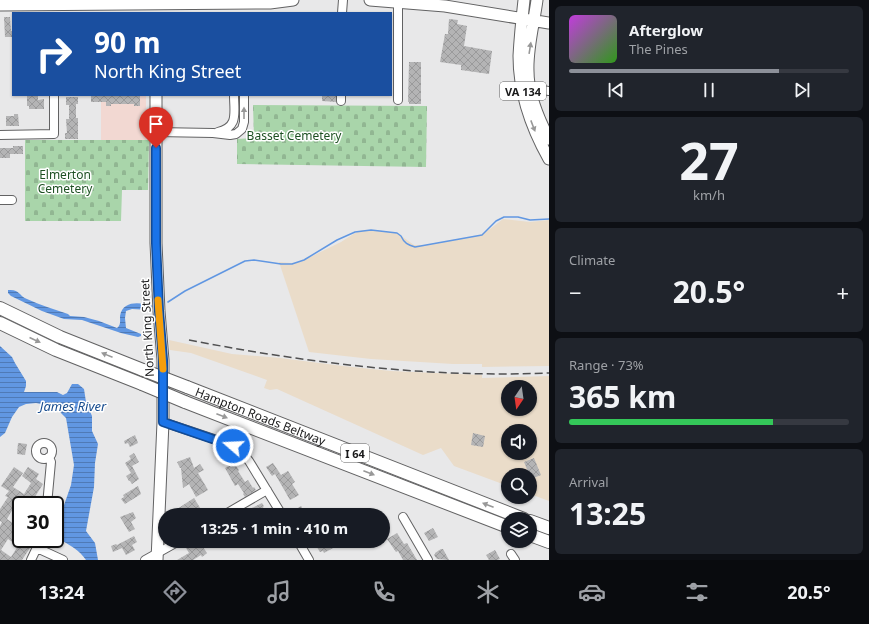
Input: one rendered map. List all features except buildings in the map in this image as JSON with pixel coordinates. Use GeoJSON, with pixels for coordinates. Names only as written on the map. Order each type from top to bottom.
{"type":"FeatureCollection","features":[{"type":"Feature","properties":{"kind":"highway","name":"Hampton Roads Beltway"},"geometry":{"type":"LineString","coordinates":[[0,308],[60,337],[506,512]]}},
{"type":"Feature","properties":{"kind":"highway","name":"Hampton Roads Beltway"},"geometry":{"type":"LineString","coordinates":[[0,323],[56,350],[185,402],[501,524]]}},
{"type":"Feature","properties":{"kind":"highway"},"geometry":{"type":"LineString","coordinates":[[537,524],[549,528]]}},
{"type":"Feature","properties":{"kind":"highway"},"geometry":{"type":"LineString","coordinates":[[537,538],[549,542]]}},
{"type":"Feature","properties":{"kind":"main road"},"geometry":{"type":"LineString","coordinates":[[0,5],[53,6],[270,3],[293,0]]}},
{"type":"Feature","properties":{"kind":"main road"},"geometry":{"type":"LineString","coordinates":[[370,0],[457,8],[549,23]]}},
{"type":"Feature","properties":{"kind":"main road","name":"VA 134"},"geometry":{"type":"LineString","coordinates":[[524,0],[519,56],[526,88],[549,139]]}},
{"type":"Feature","properties":{"kind":"main road","name":"VA 134"},"geometry":{"type":"LineString","coordinates":[[537,0],[528,62],[526,107],[533,127],[549,159]]}},
{"type":"Feature","properties":{"kind":"main road","name":"North King Street"},"geometry":{"type":"LineString","coordinates":[[156,96],[156,243],[163,360],[163,422],[157,557]]}},
{"type":"Feature","properties":{"kind":"street"},"geometry":{"type":"LineString","coordinates":[[342,12],[343,0]]}},
{"type":"Feature","properties":{"kind":"street"},"geometry":{"type":"LineString","coordinates":[[398,2],[398,100]]}},
{"type":"Feature","properties":{"kind":"street"},"geometry":{"type":"LineString","coordinates":[[526,88],[549,91]]}},
{"type":"Feature","properties":{"kind":"street"},"geometry":{"type":"LineString","coordinates":[[0,135],[54,134],[54,96]]}},
{"type":"Feature","properties":{"kind":"street"},"geometry":{"type":"LineString","coordinates":[[214,133],[226,130],[230,127],[234,119],[234,96]]}},
{"type":"Feature","properties":{"kind":"street"},"geometry":{"type":"LineString","coordinates":[[156,132],[236,134],[242,129],[244,122],[244,96]]}},
{"type":"Feature","properties":{"kind":"street"},"geometry":{"type":"LineString","coordinates":[[0,200],[12,200]]}},
{"type":"Feature","properties":{"kind":"street"},"geometry":{"type":"LineString","coordinates":[[163,422],[226,443],[239,449],[250,461],[278,508]]}},
{"type":"Feature","properties":{"kind":"street"},"geometry":{"type":"LineString","coordinates":[[48,496],[51,462],[49,457]]}},
{"type":"Feature","properties":{"kind":"street"},"geometry":{"type":"LineString","coordinates":[[236,508],[267,490]]}},
{"type":"Feature","properties":{"kind":"street"},"geometry":{"type":"LineString","coordinates":[[403,518],[428,560]]}},
{"type":"Feature","properties":{"kind":"street"},"geometry":{"type":"LineString","coordinates":[[32,560],[37,548],[63,560]]}},
{"type":"Feature","properties":{"kind":"street"},"geometry":{"type":"LineString","coordinates":[[144,560],[157,557],[169,548]]}},
{"type":"Feature","properties":{"kind":"street"},"geometry":{"type":"LineString","coordinates":[[302,548],[309,560]]}},
{"type":"Feature","properties":{"kind":"shaded area"},"geometry":{"type":"Polygon","coordinates":[[[101,96],[146,96],[146,140],[101,140],[101,96]]]}},
{"type":"Feature","properties":{"kind":"shaded area"},"geometry":{"type":"Polygon","coordinates":[[[503,219],[530,222],[549,220],[549,366],[482,367],[482,364],[453,364],[371,359],[309,352],[279,262],[300,262],[363,230],[397,233],[414,245],[426,245],[480,235],[503,219]]]}},
{"type":"Feature","properties":{"kind":"shaded area"},"geometry":{"type":"Polygon","coordinates":[[[169,340],[232,354],[391,371],[482,375],[482,378],[549,376],[549,501],[537,497],[537,468],[501,468],[501,483],[454,466],[441,448],[423,455],[277,389],[270,390],[264,388],[267,380],[191,353],[170,350],[169,340]]]}},
{"type":"Feature","properties":{"kind":"green space","name":"Basset Cemetery"},"geometry":{"type":"Polygon","coordinates":[[[253,105],[427,106],[426,167],[237,164],[237,139],[254,138],[253,105]]]}},
{"type":"Feature","properties":{"kind":"green space","name":"Elmerton Cemetery"},"geometry":{"type":"Polygon","coordinates":[[[25,140],[149,140],[148,190],[122,190],[121,221],[25,221],[25,140]]]}},
{"type":"Feature","properties":{"kind":"water"},"geometry":{"type":"Polygon","coordinates":[[[8,290],[15,290],[27,299],[70,316],[84,317],[117,328],[120,324],[120,316],[125,307],[139,303],[153,306],[149,310],[132,309],[126,311],[126,328],[141,334],[141,336],[138,337],[82,320],[64,319],[42,311],[11,296],[8,293],[8,290]]]}},
{"type":"Feature","properties":{"kind":"water","name":"James River"},"geometry":{"type":"Polygon","coordinates":[[[0,346],[12,357],[26,381],[24,392],[57,392],[63,395],[67,393],[72,384],[78,384],[84,389],[86,402],[92,416],[92,431],[98,444],[95,463],[94,487],[86,531],[95,543],[98,560],[86,560],[71,546],[64,542],[64,505],[71,485],[74,465],[66,418],[60,412],[46,405],[36,403],[26,404],[19,407],[12,417],[5,433],[0,437],[0,346]]]}},
{"type":"Feature","properties":{"kind":"waterway"},"geometry":{"type":"LineString","coordinates":[[168,302],[185,291],[245,261],[254,260],[292,264],[304,260],[337,240],[355,232],[371,230],[397,233],[406,243],[415,247],[482,235],[496,221],[504,217],[518,217],[530,220],[549,219]]}},
{"type":"Feature","properties":{"kind":"railway"},"geometry":{"type":"LineString","coordinates":[[189,340],[278,356],[368,367],[458,373],[549,373]]}},
{"type":"Feature","properties":{"kind":"slow traffic"},"geometry":{"type":"LineString","coordinates":[[158,300],[163,369]]}},
{"type":"Feature","properties":{"kind":"route"},"geometry":{"type":"LineString","coordinates":[[156,148],[156,243],[163,360],[163,422],[233,446]]}}]}
